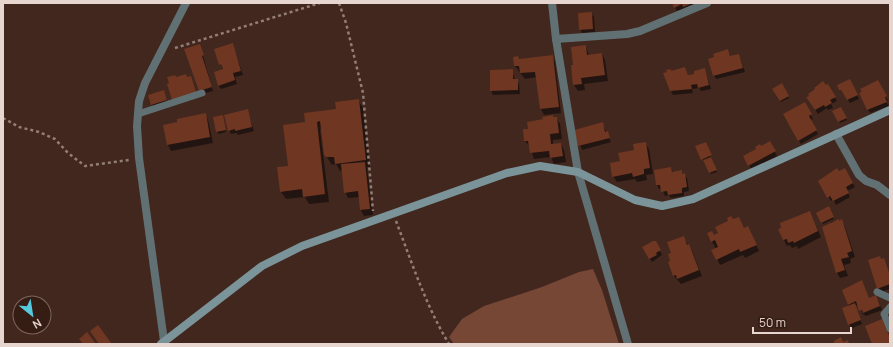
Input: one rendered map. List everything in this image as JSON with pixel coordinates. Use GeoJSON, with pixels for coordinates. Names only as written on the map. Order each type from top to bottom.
{"type":"FeatureCollection","features":[{"type":"Feature","properties":{"kind":"street"},"geometry":{"type":"LineString","coordinates":[[162,343],[139,158],[137,126],[139,101],[145,83],[186,3]]}},
{"type":"Feature","properties":{"kind":"street"},"geometry":{"type":"LineString","coordinates":[[552,3],[556,39],[578,172],[628,344]]}},
{"type":"Feature","properties":{"kind":"street"},"geometry":{"type":"LineString","coordinates":[[556,39],[627,34],[640,31],[707,3]]}},
{"type":"Feature","properties":{"kind":"street"},"geometry":{"type":"LineString","coordinates":[[162,343],[262,266],[302,246],[507,173],[540,166],[578,172],[635,200],[662,206],[693,199],[890,110]]}},
{"type":"Feature","properties":{"kind":"street"},"geometry":{"type":"LineString","coordinates":[[836,134],[858,175],[890,195]]}},
{"type":"Feature","properties":{"kind":"lane"},"geometry":{"type":"LineString","coordinates":[[138,114],[202,93]]}},
{"type":"Feature","properties":{"kind":"lane"},"geometry":{"type":"LineString","coordinates":[[877,292],[890,298]]}},
{"type":"Feature","properties":{"kind":"lane"},"geometry":{"type":"LineString","coordinates":[[890,307],[884,314],[890,329]]}},
{"type":"Feature","properties":{"kind":"path"},"geometry":{"type":"LineString","coordinates":[[162,52],[320,3]]}},
{"type":"Feature","properties":{"kind":"path"},"geometry":{"type":"LineString","coordinates":[[339,3],[346,23],[363,93],[374,220]]}},
{"type":"Feature","properties":{"kind":"path"},"geometry":{"type":"LineString","coordinates":[[3,118],[19,127],[39,132],[55,139],[68,153],[86,166],[139,158]]}},
{"type":"Feature","properties":{"kind":"path"},"geometry":{"type":"LineString","coordinates":[[393,214],[420,284],[438,325],[449,344]]}},
{"type":"Feature","properties":{"kind":"shaded area"},"geometry":{"type":"Polygon","coordinates":[[[593,269],[602,290],[619,344],[454,344],[449,337],[462,319],[484,306],[542,287],[579,272],[593,269]]]}},
{"type":"Feature","properties":{"kind":"building"},"geometry":{"type":"Polygon","coordinates":[[[672,3],[693,3],[683,7],[682,4],[674,8],[672,3]]]}},
{"type":"Feature","properties":{"kind":"building"},"geometry":{"type":"Polygon","coordinates":[[[592,12],[593,29],[579,30],[578,13],[592,12]]]}},
{"type":"Feature","properties":{"kind":"building"},"geometry":{"type":"Polygon","coordinates":[[[233,43],[241,71],[233,73],[235,80],[218,86],[214,72],[223,69],[221,64],[219,65],[214,49],[233,43]]]}},
{"type":"Feature","properties":{"kind":"building"},"geometry":{"type":"Polygon","coordinates":[[[200,44],[204,55],[202,56],[212,87],[199,91],[184,49],[200,44]]]}},
{"type":"Feature","properties":{"kind":"building"},"geometry":{"type":"Polygon","coordinates":[[[586,45],[587,55],[602,53],[605,75],[581,78],[582,84],[573,85],[571,47],[586,45]]]}},
{"type":"Feature","properties":{"kind":"building"},"geometry":{"type":"Polygon","coordinates":[[[728,49],[730,56],[739,54],[743,68],[713,76],[708,59],[714,57],[713,54],[728,49]]]}},
{"type":"Feature","properties":{"kind":"building"},"geometry":{"type":"Polygon","coordinates":[[[553,55],[559,107],[540,109],[535,72],[520,73],[519,66],[514,66],[513,57],[518,56],[519,59],[553,55]]]}},
{"type":"Feature","properties":{"kind":"building"},"geometry":{"type":"Polygon","coordinates":[[[685,67],[688,75],[694,74],[694,71],[705,68],[709,85],[698,88],[697,84],[691,85],[692,89],[670,91],[663,73],[667,72],[666,70],[671,69],[671,71],[685,67]]]}},
{"type":"Feature","properties":{"kind":"building"},"geometry":{"type":"Polygon","coordinates":[[[513,69],[513,79],[518,79],[518,90],[490,91],[490,70],[513,69]]]}},
{"type":"Feature","properties":{"kind":"building"},"geometry":{"type":"Polygon","coordinates":[[[186,74],[187,77],[191,76],[196,92],[172,100],[167,84],[169,83],[167,77],[175,75],[176,77],[186,74]]]}},
{"type":"Feature","properties":{"kind":"building"},"geometry":{"type":"Polygon","coordinates":[[[850,79],[858,95],[847,100],[837,85],[850,79]]]}},
{"type":"Feature","properties":{"kind":"building"},"geometry":{"type":"Polygon","coordinates":[[[878,80],[887,96],[885,97],[887,102],[867,110],[859,93],[862,92],[860,89],[878,80]]]}},
{"type":"Feature","properties":{"kind":"building"},"geometry":{"type":"Polygon","coordinates":[[[823,81],[826,85],[828,84],[836,97],[830,100],[832,103],[815,110],[806,97],[809,96],[808,94],[823,81]]]}},
{"type":"Feature","properties":{"kind":"building"},"geometry":{"type":"Polygon","coordinates":[[[782,83],[789,96],[780,101],[772,89],[782,83]]]}},
{"type":"Feature","properties":{"kind":"building"},"geometry":{"type":"Polygon","coordinates":[[[164,90],[167,100],[151,105],[148,95],[164,90]]]}},
{"type":"Feature","properties":{"kind":"building"},"geometry":{"type":"Polygon","coordinates":[[[359,99],[366,160],[335,164],[334,157],[326,157],[324,155],[320,121],[317,122],[325,194],[303,197],[302,189],[280,192],[277,167],[288,166],[283,125],[305,122],[304,113],[336,109],[335,102],[359,99]]]}},
{"type":"Feature","properties":{"kind":"building"},"geometry":{"type":"Polygon","coordinates":[[[805,102],[812,114],[809,116],[817,130],[798,141],[783,114],[805,102]]]}},
{"type":"Feature","properties":{"kind":"building"},"geometry":{"type":"Polygon","coordinates":[[[841,107],[847,118],[838,122],[832,111],[841,107]]]}},
{"type":"Feature","properties":{"kind":"building"},"geometry":{"type":"Polygon","coordinates":[[[248,109],[252,127],[228,131],[224,115],[248,109]]]}},
{"type":"Feature","properties":{"kind":"building"},"geometry":{"type":"Polygon","coordinates":[[[206,113],[210,137],[167,145],[163,125],[177,122],[177,119],[206,113]]]}},
{"type":"Feature","properties":{"kind":"building"},"geometry":{"type":"Polygon","coordinates":[[[223,115],[226,130],[216,132],[213,117],[223,115]]]}},
{"type":"Feature","properties":{"kind":"building"},"geometry":{"type":"Polygon","coordinates":[[[553,115],[553,117],[557,117],[559,133],[550,134],[551,144],[561,143],[563,156],[550,158],[549,151],[530,153],[528,141],[524,141],[523,129],[528,129],[527,122],[543,119],[542,117],[553,115]]]}},
{"type":"Feature","properties":{"kind":"building"},"geometry":{"type":"Polygon","coordinates":[[[603,122],[605,132],[608,131],[610,138],[578,146],[574,130],[603,122]]]}},
{"type":"Feature","properties":{"kind":"building"},"geometry":{"type":"Polygon","coordinates":[[[770,141],[776,151],[748,166],[743,156],[756,149],[755,147],[760,144],[761,146],[770,141]]]}},
{"type":"Feature","properties":{"kind":"building"},"geometry":{"type":"Polygon","coordinates":[[[646,142],[650,168],[644,169],[644,174],[633,177],[632,173],[612,177],[610,163],[620,161],[618,153],[634,150],[633,144],[646,142]]]}},
{"type":"Feature","properties":{"kind":"building"},"geometry":{"type":"Polygon","coordinates":[[[706,142],[712,155],[701,160],[695,146],[706,142]]]}},
{"type":"Feature","properties":{"kind":"building"},"geometry":{"type":"Polygon","coordinates":[[[711,157],[717,170],[709,173],[703,160],[711,157]]]}},
{"type":"Feature","properties":{"kind":"building"},"geometry":{"type":"Polygon","coordinates":[[[365,162],[370,209],[360,210],[358,191],[344,193],[341,164],[365,162]]]}},
{"type":"Feature","properties":{"kind":"building"},"geometry":{"type":"Polygon","coordinates":[[[671,167],[672,172],[682,170],[682,174],[685,173],[687,187],[682,188],[682,193],[668,195],[667,191],[661,192],[660,185],[656,185],[654,170],[671,167]]]}},
{"type":"Feature","properties":{"kind":"building"},"geometry":{"type":"Polygon","coordinates":[[[837,168],[839,171],[845,168],[853,183],[846,187],[849,193],[833,201],[830,196],[827,198],[818,181],[837,168]]]}},
{"type":"Feature","properties":{"kind":"building"},"geometry":{"type":"Polygon","coordinates":[[[829,206],[834,217],[821,223],[816,213],[829,206]]]}},
{"type":"Feature","properties":{"kind":"building"},"geometry":{"type":"Polygon","coordinates":[[[810,211],[818,231],[794,243],[793,241],[788,243],[787,239],[783,240],[778,229],[781,228],[780,223],[810,211]]]}},
{"type":"Feature","properties":{"kind":"building"},"geometry":{"type":"Polygon","coordinates":[[[731,216],[733,219],[739,217],[744,228],[748,226],[757,245],[740,252],[739,249],[716,260],[711,250],[718,247],[715,240],[711,242],[707,233],[712,231],[714,235],[718,233],[715,227],[728,221],[727,218],[731,216]]]}},
{"type":"Feature","properties":{"kind":"building"},"geometry":{"type":"Polygon","coordinates":[[[839,219],[839,221],[842,219],[852,251],[847,253],[849,257],[841,259],[845,270],[836,273],[822,227],[839,219]]]}},
{"type":"Feature","properties":{"kind":"building"},"geometry":{"type":"Polygon","coordinates":[[[684,236],[687,245],[689,244],[699,270],[677,279],[676,275],[673,276],[668,262],[670,261],[668,254],[671,253],[667,242],[684,236]]]}},
{"type":"Feature","properties":{"kind":"building"},"geometry":{"type":"Polygon","coordinates":[[[656,241],[661,250],[656,253],[657,255],[649,259],[642,247],[656,241]]]}},
{"type":"Feature","properties":{"kind":"building"},"geometry":{"type":"Polygon","coordinates":[[[880,256],[881,259],[884,258],[890,275],[890,284],[877,289],[868,260],[880,256]]]}},
{"type":"Feature","properties":{"kind":"building"},"geometry":{"type":"Polygon","coordinates":[[[862,280],[869,298],[876,295],[880,306],[863,313],[862,310],[859,311],[856,301],[848,305],[842,290],[862,280]]]}},
{"type":"Feature","properties":{"kind":"building"},"geometry":{"type":"Polygon","coordinates":[[[855,303],[861,320],[848,325],[842,308],[855,303]]]}},
{"type":"Feature","properties":{"kind":"building"},"geometry":{"type":"Polygon","coordinates":[[[882,319],[890,338],[890,344],[872,344],[865,326],[882,319]]]}},
{"type":"Feature","properties":{"kind":"building"},"geometry":{"type":"Polygon","coordinates":[[[98,325],[112,344],[99,344],[90,331],[98,325]]]}},
{"type":"Feature","properties":{"kind":"building"},"geometry":{"type":"Polygon","coordinates":[[[87,332],[96,344],[83,344],[79,339],[87,332]]]}},
{"type":"Feature","properties":{"kind":"building"},"geometry":{"type":"Polygon","coordinates":[[[841,337],[843,342],[848,340],[849,344],[832,344],[834,341],[841,337]]]}}]}
